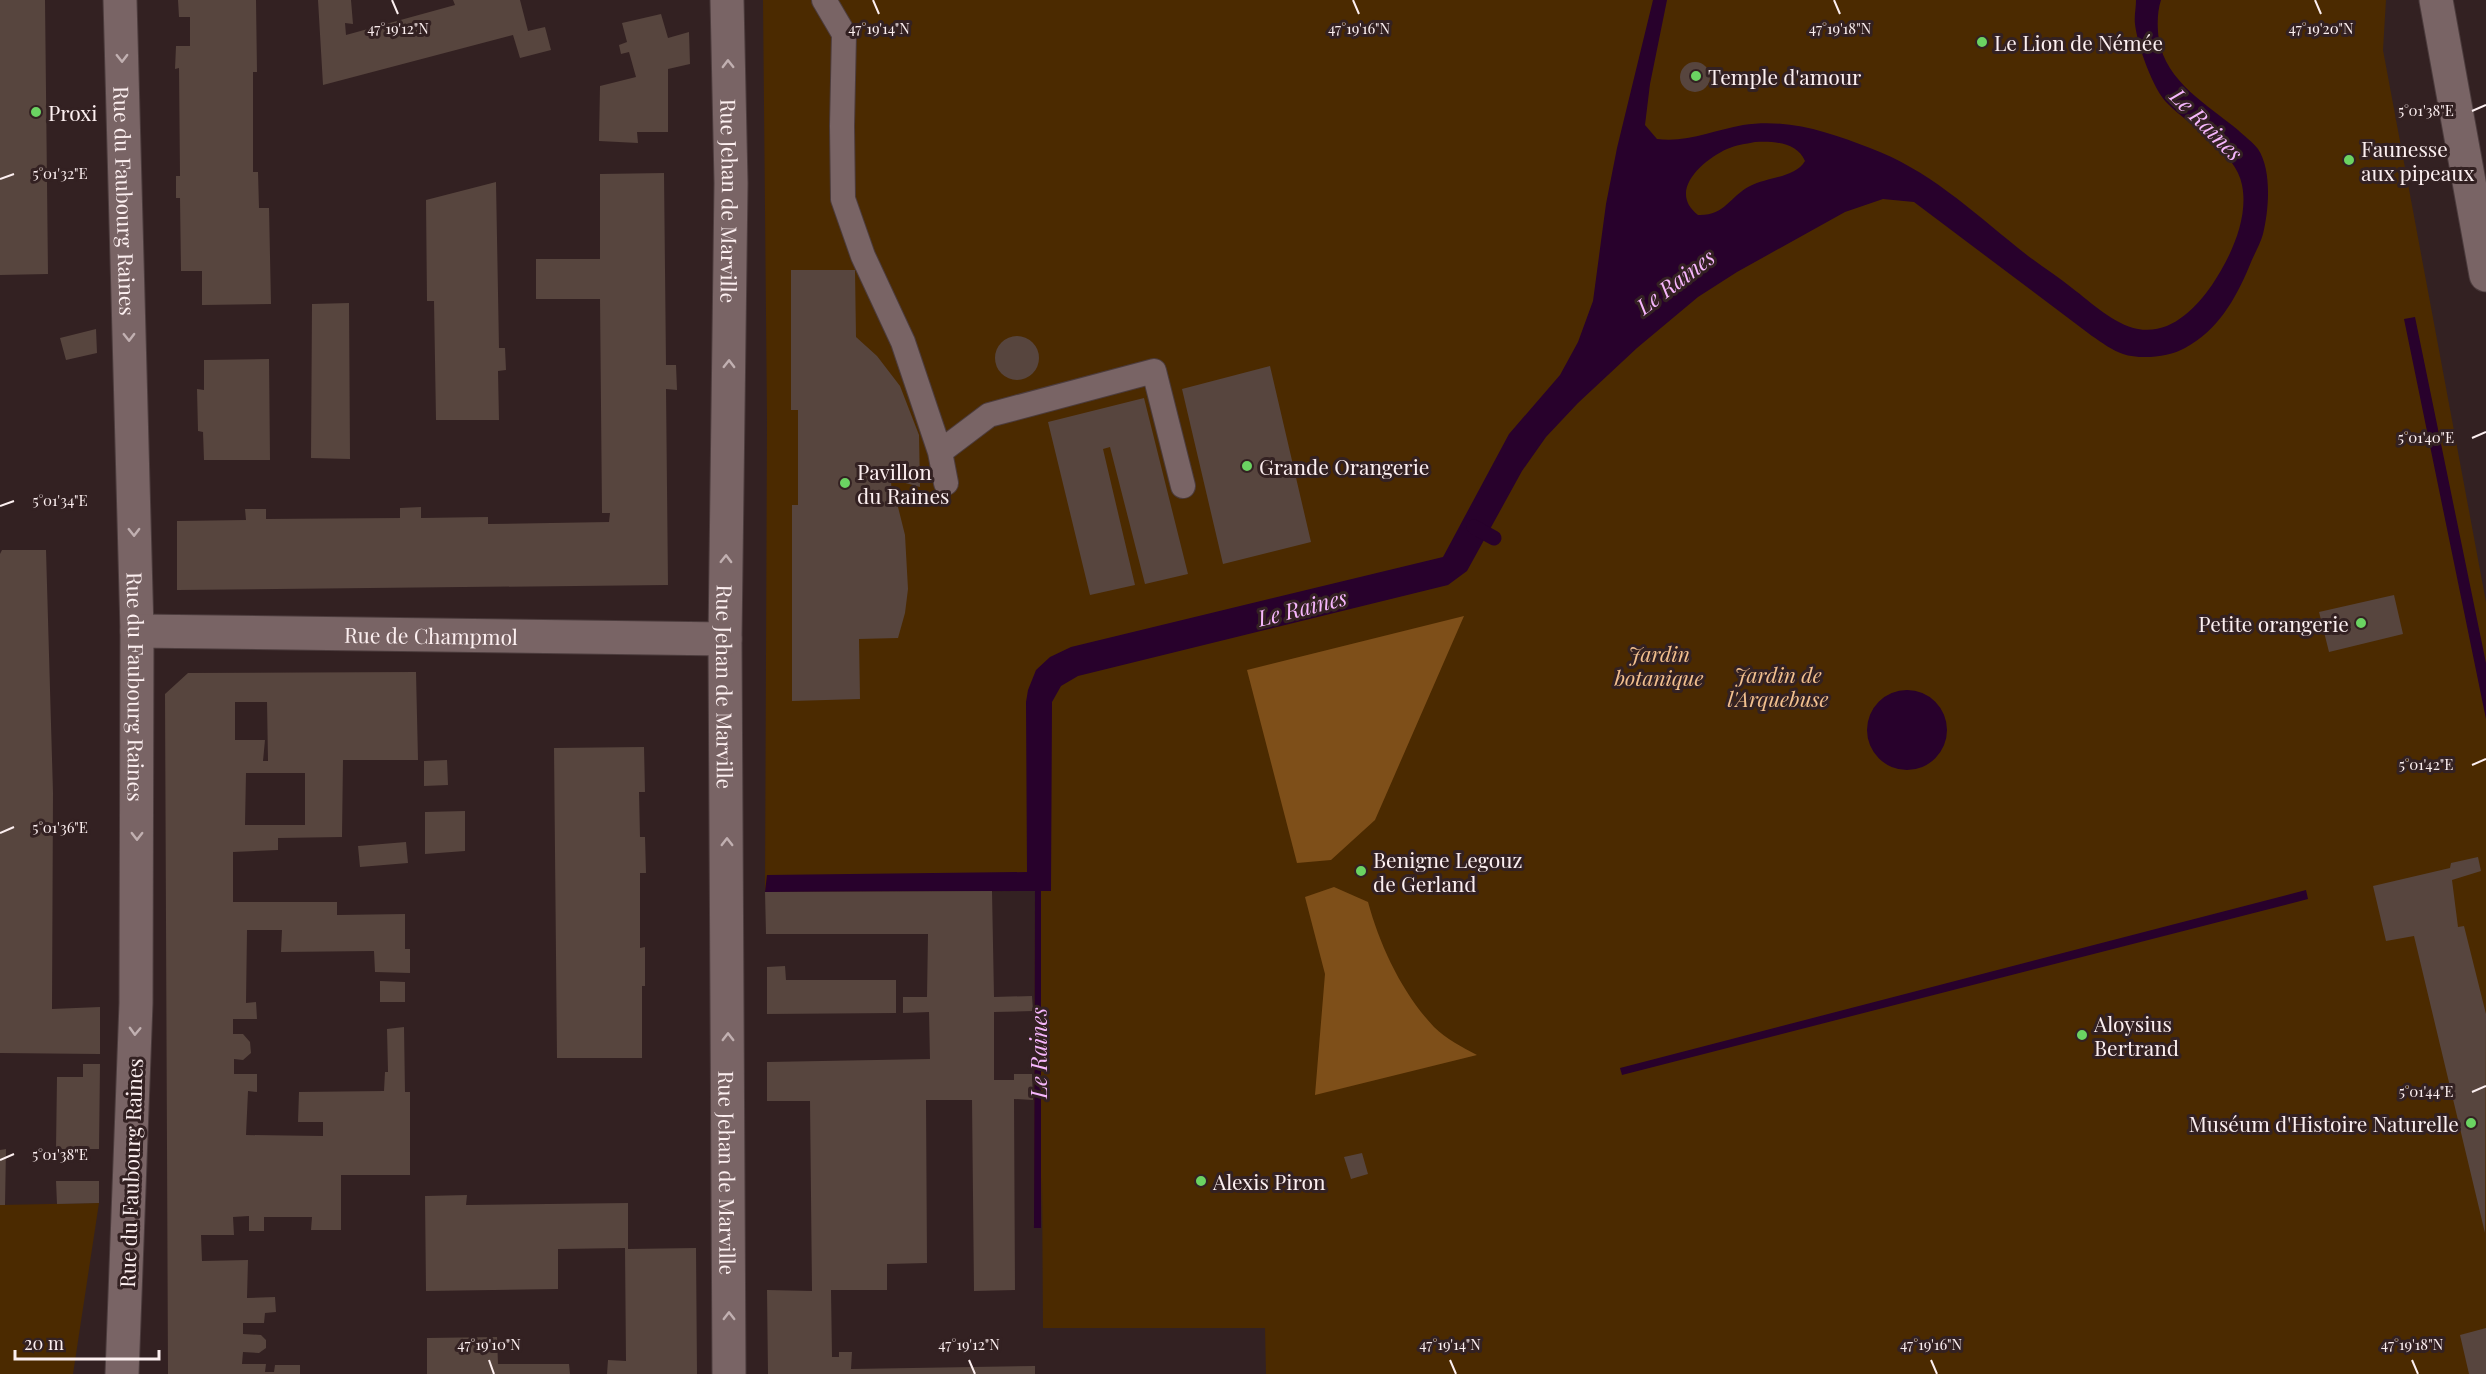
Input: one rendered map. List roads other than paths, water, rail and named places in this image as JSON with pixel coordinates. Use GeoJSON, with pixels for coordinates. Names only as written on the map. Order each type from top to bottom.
{"type":"FeatureCollection","features":[{"type":"Feature","properties":{"kind":"street","name":"Rue du Faubourg Raines"},"geometry":{"type":"LineString","coordinates":[[120,0],[137,631],[136,1003],[122,1374]]}},
{"type":"Feature","properties":{"kind":"street","name":"Rue Jehan de Marville"},"geometry":{"type":"LineString","coordinates":[[729,1374],[725,639],[731,0]]}},
{"type":"Feature","properties":{"kind":"street"},"geometry":{"type":"LineString","coordinates":[[2436,0],[2486,275]]}},
{"type":"Feature","properties":{"kind":"street","name":"Rue de Champmol"},"geometry":{"type":"LineString","coordinates":[[137,631],[725,639]]}},
{"type":"Feature","properties":{"kind":"lane"},"geometry":{"type":"LineString","coordinates":[[824,0],[844,34],[843,199],[863,256],[903,342],[940,452],[946,483]]}},
{"type":"Feature","properties":{"kind":"lane"},"geometry":{"type":"LineString","coordinates":[[940,452],[989,415],[1154,372],[1183,486]]}},
{"type":"Feature","properties":{"kind":"water","name":"Le Raines"},"geometry":{"type":"Polygon","coordinates":[[[1653,0],[1667,0],[1650,84],[1645,125],[1657,139],[1679,139],[1743,125],[1776,123],[1808,128],[1855,142],[1911,167],[1948,192],[2111,318],[2138,329],[2161,328],[2190,311],[2212,285],[2236,238],[2243,211],[2243,198],[2238,173],[2231,162],[2211,140],[2162,97],[2142,54],[2136,33],[2136,0],[2161,0],[2158,25],[2163,55],[2179,80],[2190,91],[2258,149],[2266,168],[2267,214],[2262,238],[2244,279],[2216,323],[2197,341],[2185,348],[2171,354],[2146,357],[2123,354],[2103,344],[1914,202],[1883,199],[1845,212],[1737,272],[1698,297],[1637,348],[1578,403],[1546,437],[1522,471],[1467,571],[1448,585],[1078,676],[1061,686],[1052,702],[1051,891],[1041,891],[1041,1228],[1034,1228],[1035,891],[765,892],[767,875],[1027,872],[1026,702],[1036,670],[1050,657],[1071,647],[1443,557],[1509,434],[1560,375],[1578,342],[1593,301],[1606,204],[1617,148],[1653,0]],[[1755,142],[1727,149],[1699,168],[1687,186],[1686,196],[1689,206],[1698,215],[1721,209],[1750,186],[1795,171],[1805,161],[1790,146],[1755,142]]]}},
{"type":"Feature","properties":{"kind":"water"},"geometry":{"type":"Polygon","coordinates":[[[2415,317],[2486,663],[2486,719],[2404,319],[2415,317]]]}},
{"type":"Feature","properties":{"kind":"water"},"geometry":{"type":"Polygon","coordinates":[[[1907,690],[1922,693],[1935,702],[1944,715],[1947,730],[1944,745],[1935,758],[1922,767],[1907,770],[1892,767],[1879,758],[1870,745],[1867,730],[1870,715],[1879,702],[1892,693],[1907,690]]]}},
{"type":"Feature","properties":{"kind":"water"},"geometry":{"type":"Polygon","coordinates":[[[2306,890],[2308,899],[1622,1075],[1620,1068],[2306,890]]]}},
{"type":"Feature","properties":{"kind":"waterway"},"geometry":{"type":"LineString","coordinates":[[1474,527],[1494,538]]}},
{"type":"Feature","properties":{"kind":"place","name":"Le Lion de Némée"},"geometry":{"type":"Point","coordinates":[1982,42]}},
{"type":"Feature","properties":{"kind":"place","name":"Temple d'amour"},"geometry":{"type":"Point","coordinates":[1696,76]}},
{"type":"Feature","properties":{"kind":"place","name":"Proxi"},"geometry":{"type":"Point","coordinates":[36,112]}},
{"type":"Feature","properties":{"kind":"place","name":"Faunesse aux pipeaux"},"geometry":{"type":"Point","coordinates":[2349,160]}},
{"type":"Feature","properties":{"kind":"place","name":"Grande Orangerie"},"geometry":{"type":"Point","coordinates":[1247,466]}},
{"type":"Feature","properties":{"kind":"place","name":"Pavillon du Raines"},"geometry":{"type":"Point","coordinates":[845,483]}},
{"type":"Feature","properties":{"kind":"place","name":"Petite orangerie"},"geometry":{"type":"Point","coordinates":[2361,623]}},
{"type":"Feature","properties":{"kind":"place","name":"Benigne Legouz de Gerland"},"geometry":{"type":"Point","coordinates":[1361,871]}},
{"type":"Feature","properties":{"kind":"place","name":"Aloysius Bertrand"},"geometry":{"type":"Point","coordinates":[2082,1035]}},
{"type":"Feature","properties":{"kind":"place","name":"Muséum d'Histoire Naturelle"},"geometry":{"type":"Point","coordinates":[2471,1123]}},
{"type":"Feature","properties":{"kind":"place","name":"Alexis Piron"},"geometry":{"type":"Point","coordinates":[1201,1181]}},
{"type":"Feature","properties":{"kind":"park label","name":"Jardin botanique"},"geometry":{"type":"Point","coordinates":[1659,665]}},
{"type":"Feature","properties":{"kind":"park label","name":"Jardin de l'Arquebuse"},"geometry":{"type":"Point","coordinates":[1778,686]}}]}
